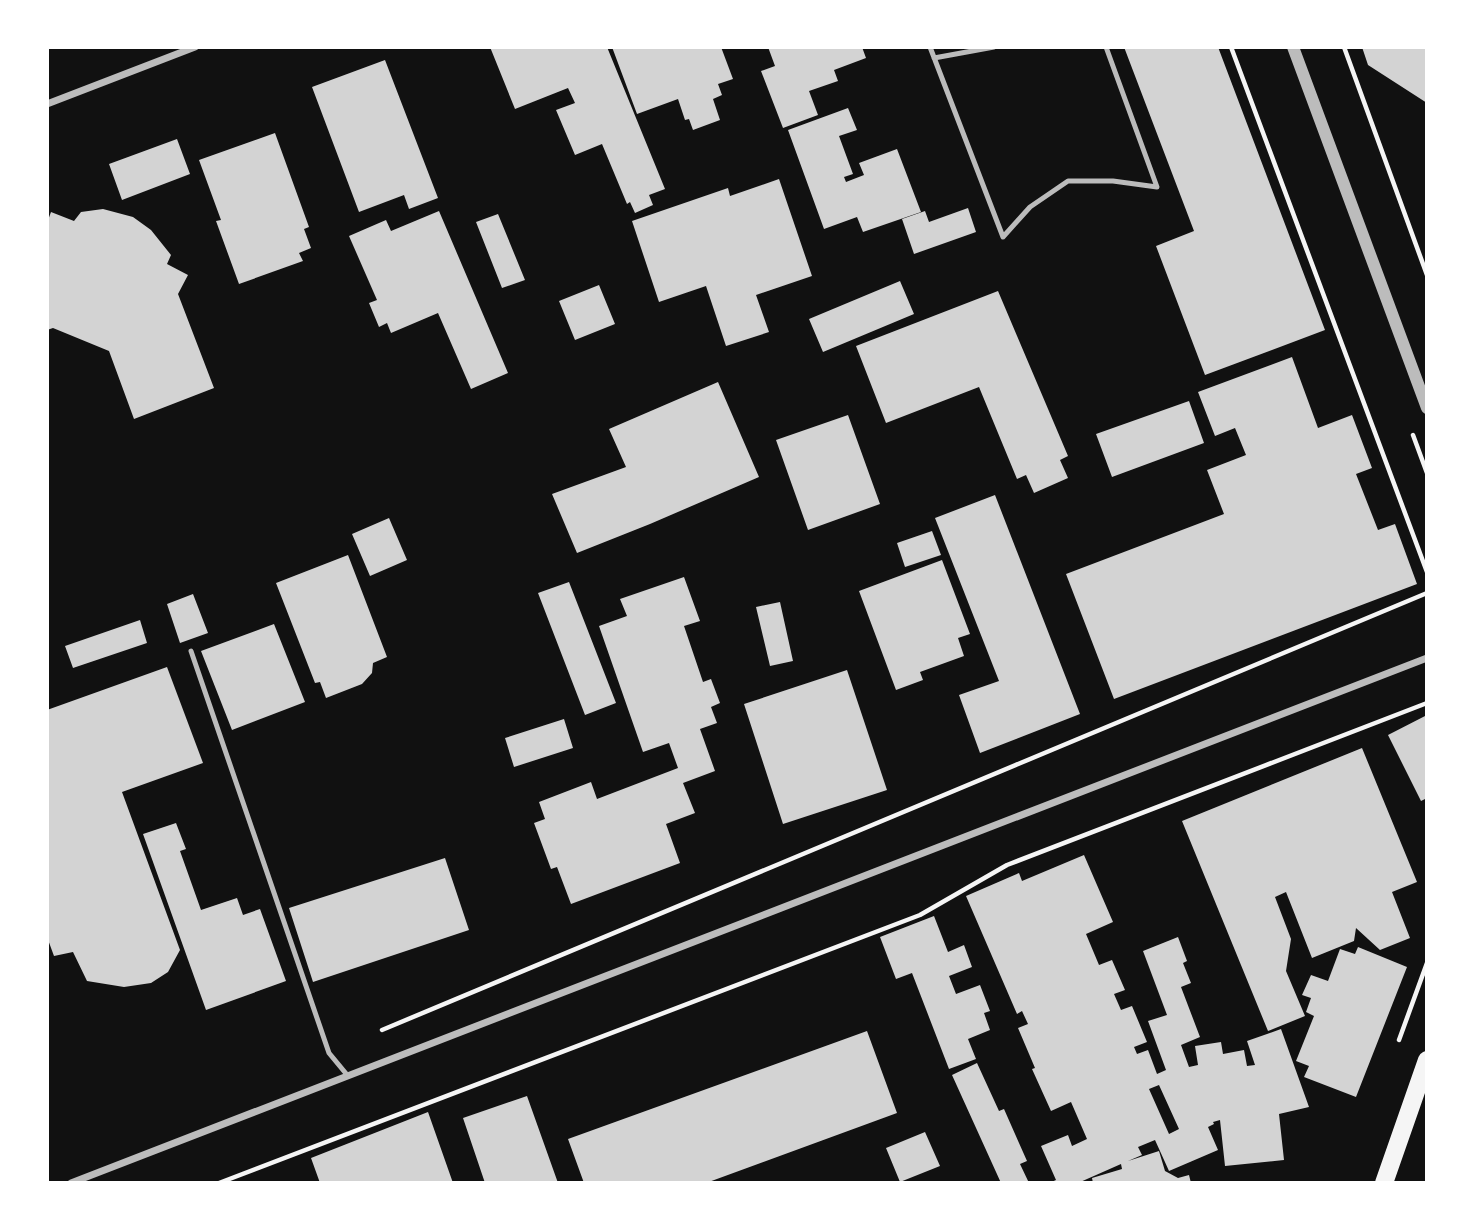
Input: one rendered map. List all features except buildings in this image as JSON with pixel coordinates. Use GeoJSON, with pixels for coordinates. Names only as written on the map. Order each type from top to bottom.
{"type":"FeatureCollection","features":[{"type":"Feature","properties":{"kind":"main road"},"geometry":{"type":"LineString","coordinates":[[1384,1183],[1427,1060]]}},
{"type":"Feature","properties":{"kind":"street"},"geometry":{"type":"LineString","coordinates":[[47,104],[195,47]]}},
{"type":"Feature","properties":{"kind":"street"},"geometry":{"type":"LineString","coordinates":[[1293,47],[1427,408]]}},
{"type":"Feature","properties":{"kind":"street"},"geometry":{"type":"LineString","coordinates":[[71,1183],[1427,658]]}},
{"type":"Feature","properties":{"kind":"lane"},"geometry":{"type":"LineString","coordinates":[[930,47],[1003,237],[1030,207],[1068,181],[1113,181],[1157,187],[1106,47]]}},
{"type":"Feature","properties":{"kind":"lane"},"geometry":{"type":"LineString","coordinates":[[934,58],[994,47]]}},
{"type":"Feature","properties":{"kind":"lane"},"geometry":{"type":"LineString","coordinates":[[191,651],[329,1052],[348,1076]]}},
{"type":"Feature","properties":{"kind":"path"},"geometry":{"type":"LineString","coordinates":[[1231,47],[1427,572]]}},
{"type":"Feature","properties":{"kind":"path"},"geometry":{"type":"LineString","coordinates":[[1344,47],[1427,275]]}},
{"type":"Feature","properties":{"kind":"path"},"geometry":{"type":"LineString","coordinates":[[380,1031],[1427,593]]}},
{"type":"Feature","properties":{"kind":"path"},"geometry":{"type":"LineString","coordinates":[[219,1183],[920,915],[1007,865],[1427,703]]}}]}
